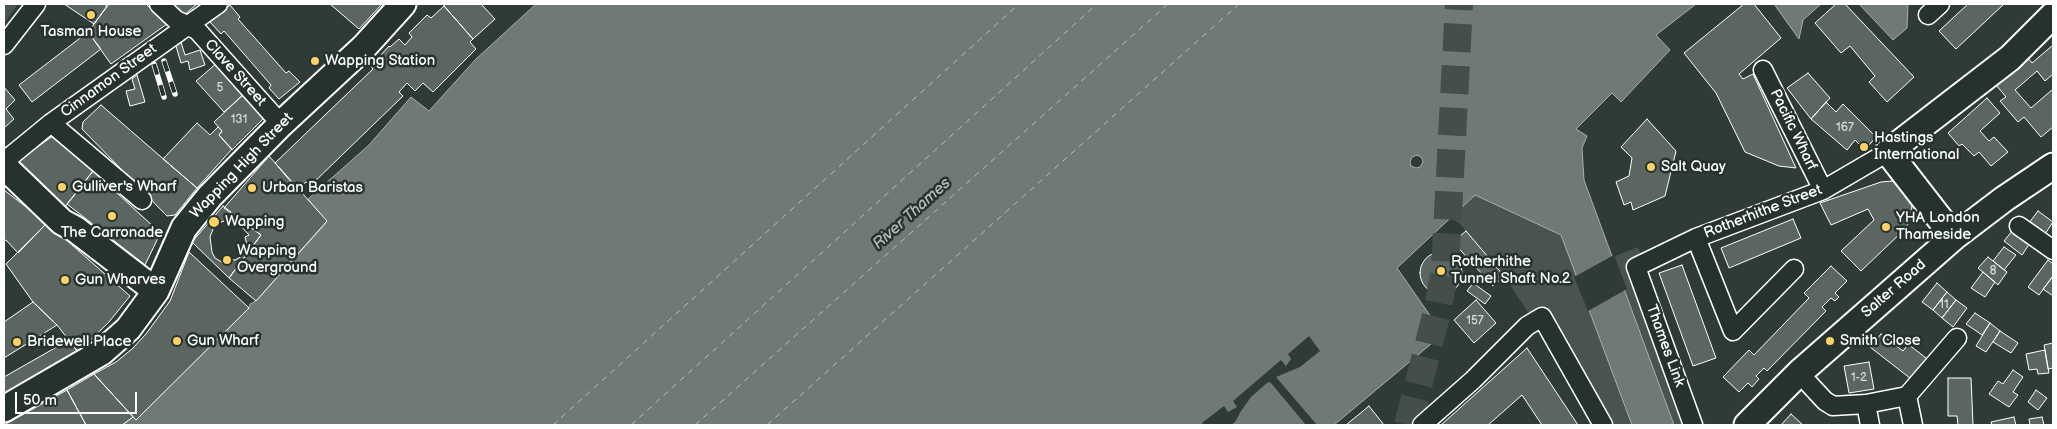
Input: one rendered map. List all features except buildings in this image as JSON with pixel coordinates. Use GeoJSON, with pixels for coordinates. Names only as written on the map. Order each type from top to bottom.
{"type":"FeatureCollection","features":[{"type":"Feature","properties":{"kind":"street"},"geometry":{"type":"LineString","coordinates":[[4,45],[36,4]]}},
{"type":"Feature","properties":{"kind":"street","name":"Clave Street"},"geometry":{"type":"LineString","coordinates":[[159,4],[176,20],[197,30],[281,124]]}},
{"type":"Feature","properties":{"kind":"street","name":"Cinnamon Street"},"geometry":{"type":"LineString","coordinates":[[4,164],[12,155],[51,123],[218,4]]}},
{"type":"Feature","properties":{"kind":"street","name":"Wapping High Street"},"geometry":{"type":"LineString","coordinates":[[4,409],[102,352],[128,329],[156,291],[184,228],[210,196],[281,124],[364,47],[403,4]]}},
{"type":"Feature","properties":{"kind":"street","name":"Rotherhithe Street"},"geometry":{"type":"LineString","coordinates":[[1636,267],[1696,238],[1823,190],[1888,152],[2010,58],[2053,15]]}},
{"type":"Feature","properties":{"kind":"street","name":"Pacific Wharf"},"geometry":{"type":"LineString","coordinates":[[1764,70],[1823,190]]}},
{"type":"Feature","properties":{"kind":"street"},"geometry":{"type":"LineString","coordinates":[[51,123],[142,200]]}},
{"type":"Feature","properties":{"kind":"street"},"geometry":{"type":"LineString","coordinates":[[1888,152],[1954,237]]}},
{"type":"Feature","properties":{"kind":"street"},"geometry":{"type":"LineString","coordinates":[[4,164],[62,222],[156,291]]}},
{"type":"Feature","properties":{"kind":"street","name":"Salter Road"},"geometry":{"type":"LineString","coordinates":[[1747,425],[1798,373],[1954,237],[2004,199],[2053,166]]}},
{"type":"Feature","properties":{"kind":"street"},"geometry":{"type":"LineString","coordinates":[[2019,226],[2053,250]]}},
{"type":"Feature","properties":{"kind":"street"},"geometry":{"type":"LineString","coordinates":[[1696,238],[1732,331],[1794,269]]}},
{"type":"Feature","properties":{"kind":"street","name":"Thames Link"},"geometry":{"type":"LineString","coordinates":[[1636,267],[1694,425]]}},
{"type":"Feature","properties":{"kind":"street"},"geometry":{"type":"LineString","coordinates":[[1422,425],[1473,380],[1527,326],[1542,318],[1603,425]]}},
{"type":"Feature","properties":{"kind":"street"},"geometry":{"type":"LineString","coordinates":[[1798,373],[1825,401],[1833,406],[1866,404],[1908,396],[1957,338]]}},
{"type":"Feature","properties":{"kind":"street"},"geometry":{"type":"LineString","coordinates":[[1908,396],[1913,425]]}},
{"type":"Feature","properties":{"kind":"street"},"geometry":{"type":"LineString","coordinates":[[1866,404],[1870,425]]}},
{"type":"Feature","properties":{"kind":"shaded area"},"geometry":{"type":"Polygon","coordinates":[[[4,4],[18,4],[4,24],[4,4]]]}},
{"type":"Feature","properties":{"kind":"shaded area"},"geometry":{"type":"Polygon","coordinates":[[[1568,160],[1613,257],[1638,247],[1705,425],[1593,425],[1524,306],[1504,276],[1459,223],[1450,218],[1474,195],[1568,160]]]}},
{"type":"Feature","properties":{"kind":"water","name":"River Thames"},"geometry":{"type":"Polygon","coordinates":[[[536,4],[1696,4],[1656,35],[1670,50],[1621,102],[1612,93],[1576,129],[1587,136],[1582,148],[1584,180],[1674,425],[1632,425],[1561,235],[1475,195],[1397,268],[1443,334],[1334,425],[122,425],[133,417],[136,419],[249,308],[250,304],[256,301],[327,222],[308,199],[369,145],[411,97],[429,111],[476,59],[536,4]],[[1417,155],[1412,157],[1411,166],[1420,167],[1423,162],[1422,158],[1417,155]]]}},
{"type":"Feature","properties":{"kind":"water"},"geometry":{"type":"Polygon","coordinates":[[[1774,4],[1821,4],[1803,20],[1799,39],[1774,4]]]}},
{"type":"Feature","properties":{"kind":"water"},"geometry":{"type":"Polygon","coordinates":[[[1859,4],[1908,4],[1907,28],[1893,40],[1859,4]]]}},
{"type":"Feature","properties":{"kind":"pier"},"geometry":{"type":"Polygon","coordinates":[[[1614,255],[1627,289],[1588,311],[1574,277],[1614,255]]]}},
{"type":"Feature","properties":{"kind":"pier"},"geometry":{"type":"Polygon","coordinates":[[[1309,336],[1320,351],[1300,367],[1276,377],[1317,425],[1306,425],[1271,383],[1268,382],[1251,397],[1235,422],[1231,425],[1203,425],[1202,423],[1224,406],[1228,412],[1237,407],[1233,401],[1281,360],[1286,366],[1291,359],[1288,354],[1309,336]]]}},
{"type":"Feature","properties":{"kind":"ferry route"},"geometry":{"type":"LineString","coordinates":[[553,425],[1019,4]]}},
{"type":"Feature","properties":{"kind":"ferry route"},"geometry":{"type":"LineString","coordinates":[[631,425],[1097,4]]}},
{"type":"Feature","properties":{"kind":"ferry route"},"geometry":{"type":"LineString","coordinates":[[695,425],[1168,4]]}},
{"type":"Feature","properties":{"kind":"ferry route"},"geometry":{"type":"LineString","coordinates":[[767,425],[1239,4]]}},
{"type":"Feature","properties":{"kind":"tunnel"},"geometry":{"type":"LineString","coordinates":[[1408,425],[1437,312],[1445,270],[1459,4]]}},
{"type":"Feature","properties":{"kind":"railway"},"geometry":{"type":"LineString","coordinates":[[164,61],[175,94]]}},
{"type":"Feature","properties":{"kind":"railway"},"geometry":{"type":"LineString","coordinates":[[154,64],[164,97]]}},
{"type":"Feature","properties":{"kind":"place","name":"Tasman House"},"geometry":{"type":"Point","coordinates":[91,15]}},
{"type":"Feature","properties":{"kind":"place","name":"Wapping Station"},"geometry":{"type":"Point","coordinates":[315,61]}},
{"type":"Feature","properties":{"kind":"place","name":"Hastings International"},"geometry":{"type":"Point","coordinates":[1864,147]}},
{"type":"Feature","properties":{"kind":"place","name":"Salt Quay"},"geometry":{"type":"Point","coordinates":[1651,167]}},
{"type":"Feature","properties":{"kind":"place","name":"Gulliver's Wharf"},"geometry":{"type":"Point","coordinates":[62,187]}},
{"type":"Feature","properties":{"kind":"place","name":"Urban Baristas"},"geometry":{"type":"Point","coordinates":[252,188]}},
{"type":"Feature","properties":{"kind":"place","name":"The Carronade"},"geometry":{"type":"Point","coordinates":[112,216]}},
{"type":"Feature","properties":{"kind":"place","name":"Wapping"},"geometry":{"type":"Point","coordinates":[214,222]}},
{"type":"Feature","properties":{"kind":"place","name":"YHA London Thameside"},"geometry":{"type":"Point","coordinates":[1886,227]}},
{"type":"Feature","properties":{"kind":"place","name":"Wapping Overground"},"geometry":{"type":"Point","coordinates":[227,260]}},
{"type":"Feature","properties":{"kind":"place","name":"Rotherhithe Tunnel Shaft No.2"},"geometry":{"type":"Point","coordinates":[1441,271]}},
{"type":"Feature","properties":{"kind":"place","name":"Gun Wharves"},"geometry":{"type":"Point","coordinates":[65,280]}},
{"type":"Feature","properties":{"kind":"place","name":"Gun Wharf"},"geometry":{"type":"Point","coordinates":[177,341]}},
{"type":"Feature","properties":{"kind":"place","name":"Smith Close"},"geometry":{"type":"Point","coordinates":[1830,341]}},
{"type":"Feature","properties":{"kind":"place","name":"Bridewell Place"},"geometry":{"type":"Point","coordinates":[17,342]}}]}
